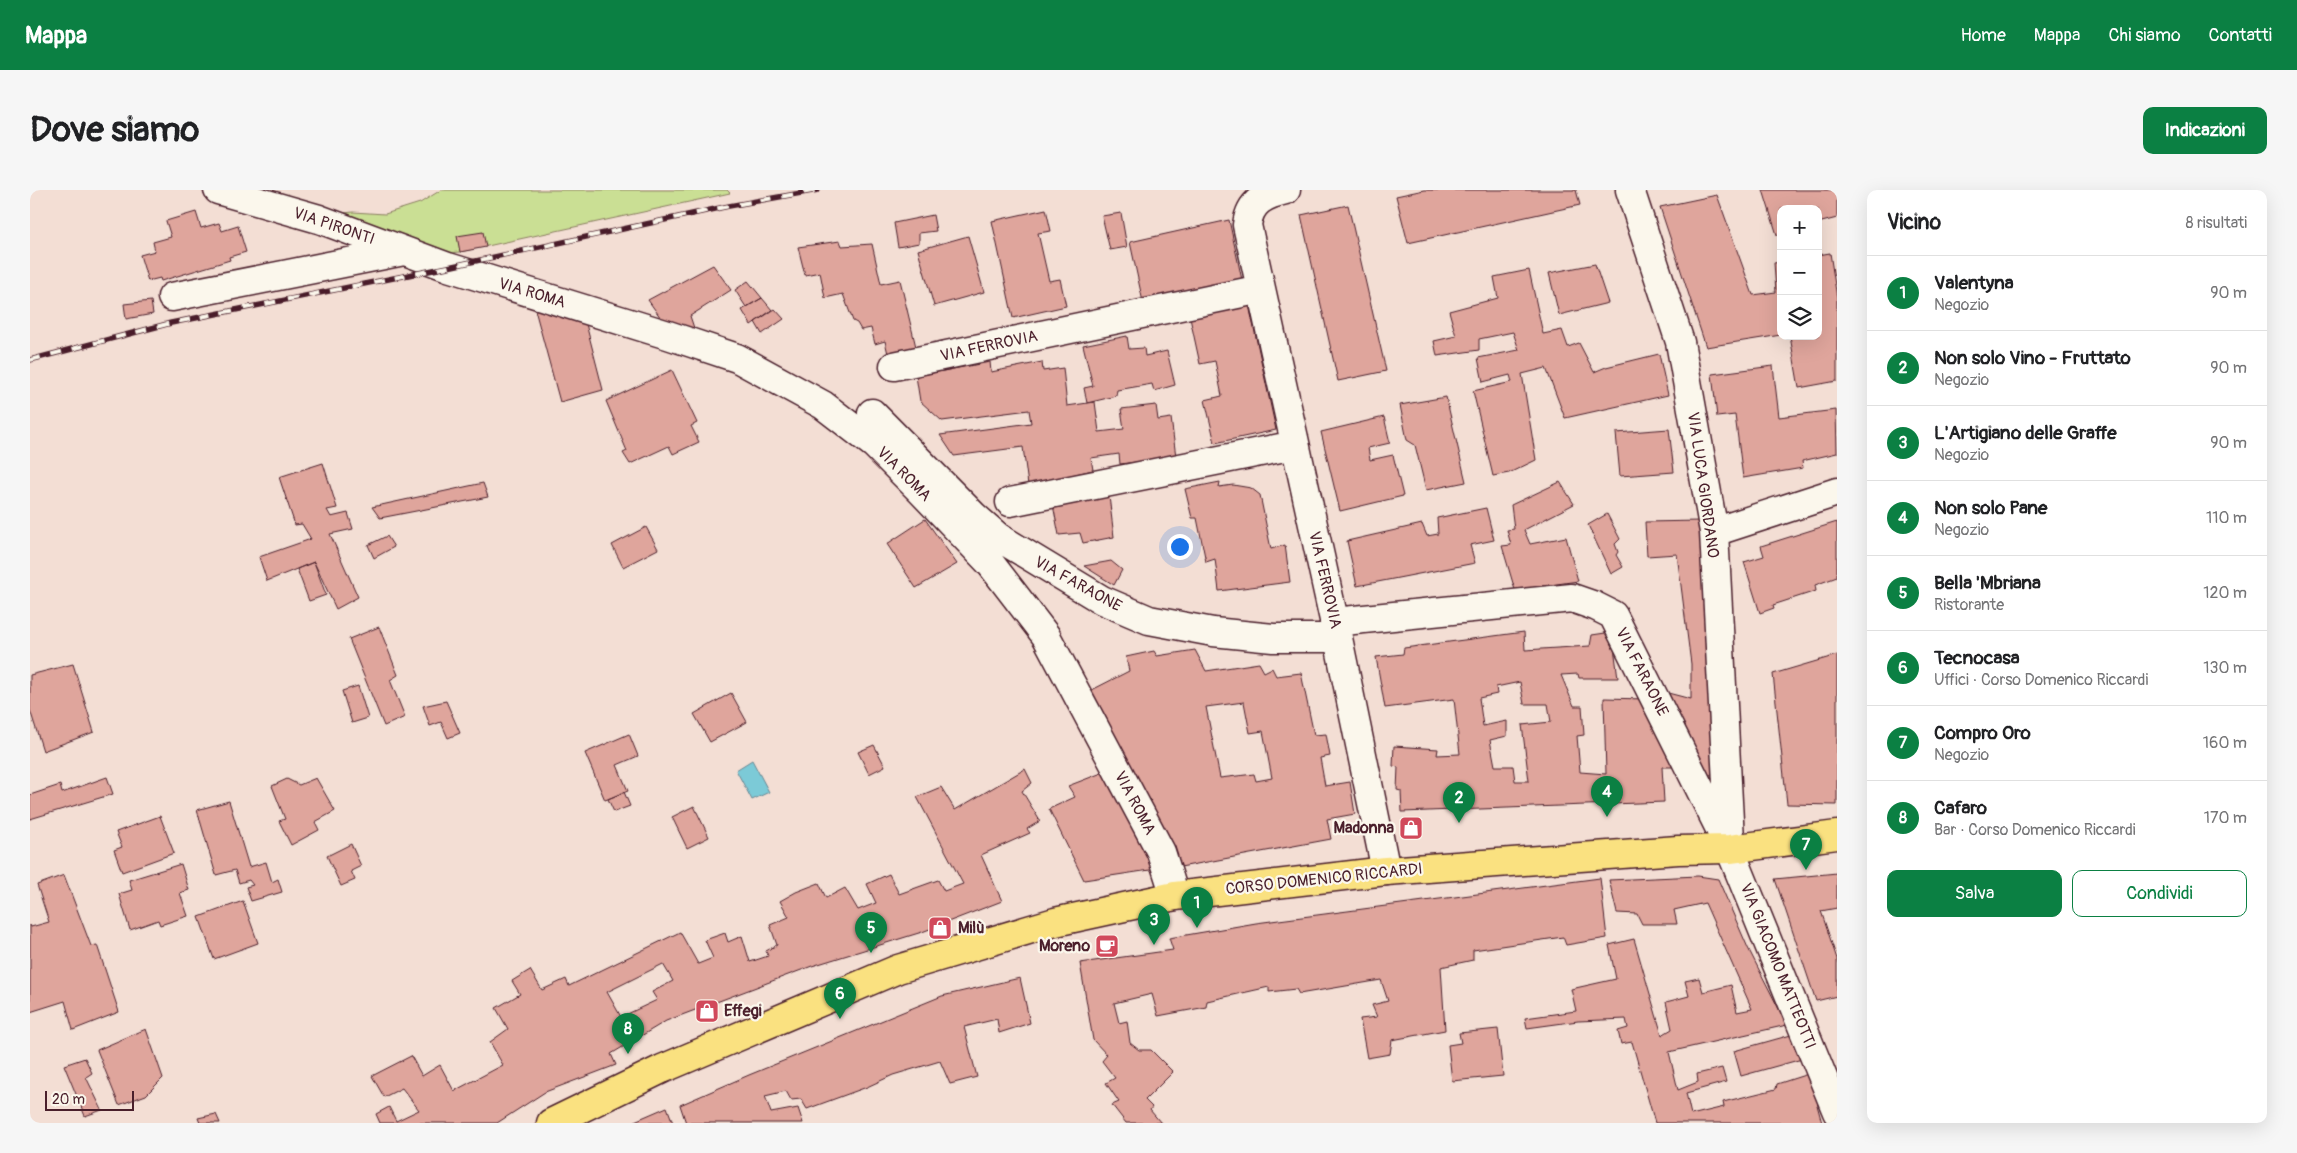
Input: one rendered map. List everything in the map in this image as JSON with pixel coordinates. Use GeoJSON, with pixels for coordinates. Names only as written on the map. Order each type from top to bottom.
{"type":"FeatureCollection","features":[{"type":"Feature","properties":{"kind":"main road","name":"CORSO DOMENICO RICCARDI"},"geometry":{"type":"LineString","coordinates":[[551,1123],[662,1069],[898,970],[1055,922],[1175,896],[1386,871],[1678,850],[1730,849],[1837,835]]}},
{"type":"Feature","properties":{"kind":"street","name":"VIA PIRONTI"},"geometry":{"type":"LineString","coordinates":[[218,190],[319,219],[448,267]]}},
{"type":"Feature","properties":{"kind":"street","name":"VIA FERROVIA"},"geometry":{"type":"LineString","coordinates":[[1286,190],[1267,194],[1259,199],[1248,215],[1247,225],[1336,630],[1386,871]]}},
{"type":"Feature","properties":{"kind":"street","name":"VIA LUCA GIORDANO"},"geometry":{"type":"LineString","coordinates":[[1630,190],[1680,342],[1714,532],[1730,849]]}},
{"type":"Feature","properties":{"kind":"street"},"geometry":{"type":"LineString","coordinates":[[172,297],[404,250]]}},
{"type":"Feature","properties":{"kind":"street","name":"VIA ROMA"},"geometry":{"type":"LineString","coordinates":[[448,267],[668,334],[737,358],[823,405],[875,445],[990,563],[1046,636],[1161,852],[1175,896]]}},
{"type":"Feature","properties":{"kind":"street","name":"VIA FERROVIA"},"geometry":{"type":"LineString","coordinates":[[894,366],[1261,289]]}},
{"type":"Feature","properties":{"kind":"street","name":"VIA FARAONE"},"geometry":{"type":"LineString","coordinates":[[872,413],[974,516],[998,537],[1102,600],[1149,620],[1213,632],[1272,638],[1572,598],[1613,615],[1730,849]]}},
{"type":"Feature","properties":{"kind":"street"},"geometry":{"type":"LineString","coordinates":[[1010,502],[1295,445]]}},
{"type":"Feature","properties":{"kind":"street"},"geometry":{"type":"LineString","coordinates":[[1714,532],[1837,492]]}},
{"type":"Feature","properties":{"kind":"street","name":"VIA GIACOMO MATTEOTTI"},"geometry":{"type":"LineString","coordinates":[[1730,849],[1837,1112]]}},
{"type":"Feature","properties":{"kind":"green space"},"geometry":{"type":"Polygon","coordinates":[[[441,190],[727,190],[730,193],[460,252],[444,253],[326,215],[353,212],[385,214],[420,203],[441,190]]]}},
{"type":"Feature","properties":{"kind":"water"},"geometry":{"type":"Polygon","coordinates":[[[752,760],[769,792],[752,800],[736,770],[752,760]]]}},
{"type":"Feature","properties":{"kind":"building"},"geometry":{"type":"Polygon","coordinates":[[[1424,190],[1576,190],[1580,205],[1408,243],[1396,196],[1424,190]]]}},
{"type":"Feature","properties":{"kind":"building"},"geometry":{"type":"Polygon","coordinates":[[[1763,190],[1837,190],[1837,218],[1822,222],[1822,205],[1777,205],[1777,235],[1763,190]]]}},
{"type":"Feature","properties":{"kind":"building"},"geometry":{"type":"Polygon","coordinates":[[[1717,195],[1753,295],[1776,292],[1774,263],[1777,263],[1777,336],[1706,347],[1660,207],[1717,195]]]}},
{"type":"Feature","properties":{"kind":"building"},"geometry":{"type":"Polygon","coordinates":[[[1348,205],[1386,371],[1338,381],[1301,215],[1348,205]]]}},
{"type":"Feature","properties":{"kind":"building"},"geometry":{"type":"Polygon","coordinates":[[[1046,209],[1051,231],[1038,233],[1049,281],[1060,279],[1066,306],[1013,318],[992,221],[1046,209]]]}},
{"type":"Feature","properties":{"kind":"building"},"geometry":{"type":"Polygon","coordinates":[[[196,212],[201,228],[219,223],[222,231],[238,226],[246,252],[229,257],[230,260],[161,281],[160,278],[148,281],[140,255],[155,251],[153,242],[171,237],[166,221],[196,212]]]}},
{"type":"Feature","properties":{"kind":"building"},"geometry":{"type":"Polygon","coordinates":[[[1121,213],[1127,247],[1110,250],[1102,216],[1121,213]]]}},
{"type":"Feature","properties":{"kind":"building"},"geometry":{"type":"Polygon","coordinates":[[[933,215],[936,231],[919,233],[919,243],[898,247],[894,223],[933,215]]]}},
{"type":"Feature","properties":{"kind":"building"},"geometry":{"type":"Polygon","coordinates":[[[1229,220],[1242,280],[1143,302],[1130,242],[1229,220]]]}},
{"type":"Feature","properties":{"kind":"building"},"geometry":{"type":"Polygon","coordinates":[[[483,232],[486,247],[460,252],[457,236],[483,232]]]}},
{"type":"Feature","properties":{"kind":"building"},"geometry":{"type":"Polygon","coordinates":[[[968,236],[984,292],[934,306],[918,250],[968,236]]]}},
{"type":"Feature","properties":{"kind":"building"},"geometry":{"type":"Polygon","coordinates":[[[840,241],[842,246],[872,244],[881,284],[900,280],[916,347],[888,354],[885,341],[875,344],[871,328],[861,330],[857,323],[853,321],[843,294],[825,298],[820,272],[805,275],[798,247],[840,241]]]}},
{"type":"Feature","properties":{"kind":"building"},"geometry":{"type":"Polygon","coordinates":[[[1830,253],[1837,298],[1837,381],[1799,388],[1791,340],[1822,340],[1822,254],[1830,253]]]}},
{"type":"Feature","properties":{"kind":"building"},"geometry":{"type":"Polygon","coordinates":[[[1595,264],[1608,303],[1559,315],[1549,273],[1595,264]]]}},
{"type":"Feature","properties":{"kind":"building"},"geometry":{"type":"Polygon","coordinates":[[[713,265],[731,290],[690,316],[695,331],[663,321],[648,300],[713,265]]]}},
{"type":"Feature","properties":{"kind":"building"},"geometry":{"type":"Polygon","coordinates":[[[1529,270],[1543,334],[1562,330],[1568,347],[1579,343],[1594,372],[1606,367],[1659,354],[1668,395],[1565,418],[1546,368],[1522,374],[1536,460],[1509,473],[1493,476],[1473,391],[1512,382],[1510,375],[1483,382],[1478,358],[1519,350],[1513,332],[1479,339],[1479,350],[1437,356],[1434,341],[1456,336],[1449,311],[1498,298],[1494,277],[1529,270]]]}},
{"type":"Feature","properties":{"kind":"building"},"geometry":{"type":"Polygon","coordinates":[[[748,281],[762,298],[746,307],[735,290],[748,281]]]}},
{"type":"Feature","properties":{"kind":"building"},"geometry":{"type":"Polygon","coordinates":[[[762,298],[772,310],[751,325],[742,310],[762,298]]]}},
{"type":"Feature","properties":{"kind":"building"},"geometry":{"type":"Polygon","coordinates":[[[151,301],[153,314],[126,319],[124,304],[151,301]]]}},
{"type":"Feature","properties":{"kind":"building"},"geometry":{"type":"Polygon","coordinates":[[[1249,305],[1276,430],[1215,443],[1205,400],[1222,396],[1215,361],[1200,364],[1190,318],[1249,305]]]}},
{"type":"Feature","properties":{"kind":"building"},"geometry":{"type":"Polygon","coordinates":[[[534,306],[585,320],[603,390],[560,402],[534,306]]]}},
{"type":"Feature","properties":{"kind":"building"},"geometry":{"type":"Polygon","coordinates":[[[775,309],[784,319],[762,334],[755,322],[775,309]]]}},
{"type":"Feature","properties":{"kind":"building"},"geometry":{"type":"Polygon","coordinates":[[[1127,336],[1129,349],[1144,348],[1145,356],[1167,351],[1175,385],[1154,391],[1152,384],[1117,390],[1116,396],[1087,403],[1084,388],[1093,386],[1083,345],[1127,336]]]}},
{"type":"Feature","properties":{"kind":"building"},"geometry":{"type":"Polygon","coordinates":[[[990,362],[991,372],[1042,362],[1043,371],[1063,368],[1067,406],[1095,402],[1099,432],[1124,429],[1121,409],[1156,405],[1158,420],[1171,418],[1176,457],[1120,464],[1119,454],[1091,458],[1093,470],[1028,485],[1023,447],[954,456],[940,435],[1031,423],[1029,410],[942,421],[920,401],[916,376],[990,362]]]}},
{"type":"Feature","properties":{"kind":"building"},"geometry":{"type":"Polygon","coordinates":[[[1773,366],[1779,417],[1836,410],[1837,453],[1802,461],[1803,468],[1743,478],[1735,415],[1717,417],[1712,374],[1773,366]]]}},
{"type":"Feature","properties":{"kind":"building"},"geometry":{"type":"Polygon","coordinates":[[[672,370],[697,423],[691,426],[699,442],[673,454],[669,446],[630,464],[623,453],[627,451],[606,401],[672,370]]]}},
{"type":"Feature","properties":{"kind":"building"},"geometry":{"type":"Polygon","coordinates":[[[1446,397],[1466,482],[1426,490],[1415,445],[1407,440],[1400,405],[1446,397]]]}},
{"type":"Feature","properties":{"kind":"building"},"geometry":{"type":"Polygon","coordinates":[[[1384,417],[1390,443],[1368,448],[1370,460],[1393,455],[1403,496],[1340,511],[1321,432],[1384,417]]]}},
{"type":"Feature","properties":{"kind":"building"},"geometry":{"type":"Polygon","coordinates":[[[1669,429],[1674,472],[1620,476],[1616,433],[1669,429]]]}},
{"type":"Feature","properties":{"kind":"building"},"geometry":{"type":"Polygon","coordinates":[[[323,463],[337,508],[327,510],[331,517],[348,513],[353,529],[330,534],[358,597],[336,609],[314,562],[267,581],[259,557],[311,539],[302,524],[295,525],[279,477],[323,463]]]}},
{"type":"Feature","properties":{"kind":"building"},"geometry":{"type":"Polygon","coordinates":[[[1220,482],[1219,487],[1233,485],[1251,488],[1260,495],[1271,549],[1285,545],[1290,582],[1219,591],[1215,559],[1206,562],[1197,518],[1192,518],[1185,489],[1220,482]]]}},
{"type":"Feature","properties":{"kind":"building"},"geometry":{"type":"Polygon","coordinates":[[[1560,482],[1574,504],[1524,530],[1530,544],[1566,537],[1578,581],[1515,590],[1502,546],[1511,545],[1507,530],[1514,529],[1511,505],[1560,482]]]}},
{"type":"Feature","properties":{"kind":"building"},"geometry":{"type":"Polygon","coordinates":[[[483,483],[488,497],[380,518],[372,507],[483,483]]]}},
{"type":"Feature","properties":{"kind":"building"},"geometry":{"type":"Polygon","coordinates":[[[1109,496],[1114,537],[1083,543],[1080,533],[1059,535],[1053,505],[1109,496]]]}},
{"type":"Feature","properties":{"kind":"building"},"geometry":{"type":"Polygon","coordinates":[[[1486,508],[1494,540],[1470,545],[1475,563],[1357,586],[1347,541],[1422,524],[1427,536],[1438,534],[1437,518],[1486,508]]]}},
{"type":"Feature","properties":{"kind":"building"},"geometry":{"type":"Polygon","coordinates":[[[1607,514],[1620,539],[1615,544],[1618,552],[1616,555],[1623,567],[1611,574],[1588,525],[1607,514]]]}},
{"type":"Feature","properties":{"kind":"building"},"geometry":{"type":"Polygon","coordinates":[[[925,519],[957,564],[916,588],[887,544],[925,519]]]}},
{"type":"Feature","properties":{"kind":"building"},"geometry":{"type":"Polygon","coordinates":[[[1700,521],[1722,774],[1708,775],[1668,693],[1691,699],[1691,664],[1677,554],[1647,556],[1645,522],[1700,521]]]}},
{"type":"Feature","properties":{"kind":"building"},"geometry":{"type":"Polygon","coordinates":[[[1837,522],[1837,577],[1815,585],[1816,591],[1773,605],[1774,608],[1760,613],[1744,562],[1764,556],[1761,546],[1837,522]]]}},
{"type":"Feature","properties":{"kind":"building"},"geometry":{"type":"Polygon","coordinates":[[[646,527],[658,549],[623,567],[612,545],[646,527]]]}},
{"type":"Feature","properties":{"kind":"building"},"geometry":{"type":"Polygon","coordinates":[[[387,536],[394,547],[374,558],[368,545],[387,536]]]}},
{"type":"Feature","properties":{"kind":"building"},"geometry":{"type":"Polygon","coordinates":[[[1111,561],[1122,570],[1114,585],[1084,566],[1111,561]]]}},
{"type":"Feature","properties":{"kind":"building"},"geometry":{"type":"Polygon","coordinates":[[[314,562],[326,595],[309,601],[297,569],[314,562]]]}},
{"type":"Feature","properties":{"kind":"building"},"geometry":{"type":"Polygon","coordinates":[[[379,627],[398,675],[390,680],[405,717],[384,726],[349,639],[379,627]]]}},
{"type":"Feature","properties":{"kind":"building"},"geometry":{"type":"Polygon","coordinates":[[[1524,632],[1525,650],[1590,646],[1592,635],[1612,632],[1618,678],[1579,678],[1578,674],[1561,675],[1574,706],[1582,706],[1584,735],[1577,736],[1580,772],[1606,774],[1604,698],[1645,699],[1678,767],[1662,767],[1664,802],[1402,812],[1401,791],[1397,790],[1398,767],[1393,766],[1394,746],[1438,749],[1437,755],[1460,754],[1454,699],[1385,708],[1376,657],[1403,654],[1404,648],[1524,632]],[[1520,682],[1496,687],[1497,694],[1479,698],[1483,726],[1507,721],[1507,736],[1490,740],[1495,766],[1513,766],[1515,781],[1529,781],[1522,725],[1551,722],[1548,704],[1524,704],[1520,682]]]}},
{"type":"Feature","properties":{"kind":"building"},"geometry":{"type":"Polygon","coordinates":[[[1195,650],[1206,671],[1259,663],[1264,672],[1272,668],[1276,676],[1301,673],[1314,735],[1326,734],[1330,756],[1320,758],[1325,786],[1350,782],[1355,814],[1327,819],[1331,839],[1175,868],[1086,693],[1129,671],[1126,657],[1154,651],[1157,656],[1195,650]],[[1244,702],[1206,707],[1220,778],[1254,774],[1256,781],[1272,778],[1263,731],[1250,733],[1244,702]]]}},
{"type":"Feature","properties":{"kind":"building"},"geometry":{"type":"Polygon","coordinates":[[[1837,655],[1837,805],[1787,804],[1773,674],[1837,655]]]}},
{"type":"Feature","properties":{"kind":"building"},"geometry":{"type":"Polygon","coordinates":[[[73,664],[94,732],[43,751],[30,710],[30,675],[73,664]]]}},
{"type":"Feature","properties":{"kind":"building"},"geometry":{"type":"Polygon","coordinates":[[[358,686],[368,718],[352,723],[342,691],[358,686]]]}},
{"type":"Feature","properties":{"kind":"building"},"geometry":{"type":"Polygon","coordinates":[[[731,693],[747,722],[710,742],[694,714],[731,693]]]}},
{"type":"Feature","properties":{"kind":"building"},"geometry":{"type":"Polygon","coordinates":[[[446,701],[460,733],[448,738],[441,722],[430,726],[423,706],[446,701]]]}},
{"type":"Feature","properties":{"kind":"building"},"geometry":{"type":"Polygon","coordinates":[[[629,734],[638,756],[617,765],[628,791],[605,800],[585,753],[629,734]]]}},
{"type":"Feature","properties":{"kind":"building"},"geometry":{"type":"Polygon","coordinates":[[[874,745],[885,766],[869,774],[858,752],[874,745]]]}},
{"type":"Feature","properties":{"kind":"building"},"geometry":{"type":"Polygon","coordinates":[[[1025,769],[1032,783],[1022,791],[1040,821],[1027,829],[1030,833],[981,855],[1002,901],[922,932],[812,966],[666,1021],[611,1054],[616,1065],[545,1092],[497,1123],[380,1123],[376,1114],[389,1107],[396,1121],[419,1110],[402,1088],[384,1097],[372,1076],[411,1056],[422,1076],[440,1065],[454,1091],[503,1065],[490,1042],[508,1029],[496,1008],[520,994],[512,981],[530,970],[542,990],[566,979],[569,986],[680,932],[698,964],[713,958],[705,940],[725,933],[728,942],[742,936],[750,962],[768,956],[766,951],[777,945],[770,925],[789,917],[780,901],[819,883],[826,898],[845,888],[858,910],[876,903],[867,884],[889,874],[899,894],[938,880],[944,891],[963,884],[917,797],[941,787],[955,810],[1025,769]],[[663,964],[607,992],[621,1017],[657,1000],[652,992],[673,981],[663,964]]]}},
{"type":"Feature","properties":{"kind":"building"},"geometry":{"type":"Polygon","coordinates":[[[1112,769],[1163,868],[1084,880],[1049,809],[1075,797],[1068,786],[1112,769]]]}},
{"type":"Feature","properties":{"kind":"building"},"geometry":{"type":"Polygon","coordinates":[[[107,777],[113,794],[30,819],[30,795],[60,785],[62,793],[107,777]]]}},
{"type":"Feature","properties":{"kind":"building"},"geometry":{"type":"Polygon","coordinates":[[[316,778],[335,811],[315,822],[319,830],[291,845],[279,821],[285,819],[272,786],[287,779],[299,785],[316,778]]]}},
{"type":"Feature","properties":{"kind":"building"},"geometry":{"type":"Polygon","coordinates":[[[624,792],[630,806],[614,812],[608,799],[624,792]]]}},
{"type":"Feature","properties":{"kind":"building"},"geometry":{"type":"Polygon","coordinates":[[[229,801],[249,867],[266,862],[272,882],[278,879],[282,892],[251,901],[246,887],[253,885],[249,880],[239,883],[235,870],[216,875],[197,810],[229,801]]]}},
{"type":"Feature","properties":{"kind":"building"},"geometry":{"type":"Polygon","coordinates":[[[694,806],[709,837],[687,848],[672,817],[694,806]]]}},
{"type":"Feature","properties":{"kind":"building"},"geometry":{"type":"Polygon","coordinates":[[[160,816],[174,853],[122,872],[114,850],[122,847],[116,832],[160,816]]]}},
{"type":"Feature","properties":{"kind":"building"},"geometry":{"type":"Polygon","coordinates":[[[351,844],[361,866],[351,871],[355,880],[341,886],[327,856],[351,844]]]}},
{"type":"Feature","properties":{"kind":"building"},"geometry":{"type":"Polygon","coordinates":[[[181,864],[189,890],[180,893],[188,916],[160,925],[158,920],[130,930],[119,894],[132,890],[129,880],[181,864]]]}},
{"type":"Feature","properties":{"kind":"building"},"geometry":{"type":"Polygon","coordinates":[[[1837,873],[1837,908],[1821,911],[1837,959],[1837,996],[1816,1001],[1775,879],[1837,873]]]}},
{"type":"Feature","properties":{"kind":"building"},"geometry":{"type":"Polygon","coordinates":[[[64,875],[91,946],[97,945],[119,1012],[73,1030],[65,1001],[30,1012],[30,925],[31,927],[49,922],[37,885],[64,875]]]}},
{"type":"Feature","properties":{"kind":"building"},"geometry":{"type":"Polygon","coordinates":[[[1698,876],[1718,879],[1748,948],[1787,1025],[1669,1052],[1678,1090],[1698,1082],[1697,1074],[1722,1068],[1726,1082],[1686,1093],[1691,1115],[1724,1107],[1723,1102],[1776,1089],[1777,1084],[1808,1074],[1819,1103],[1817,1105],[1822,1123],[1655,1123],[1632,1042],[1621,1044],[1618,1031],[1628,1028],[1626,1019],[1578,1021],[1527,1028],[1525,1018],[1576,1011],[1571,989],[1616,979],[1609,945],[1634,939],[1662,1035],[1672,1029],[1666,1002],[1689,996],[1685,981],[1699,978],[1703,992],[1731,985],[1737,1012],[1752,1009],[1705,903],[1674,910],[1677,924],[1642,924],[1637,914],[1617,913],[1609,880],[1698,876]]]}},
{"type":"Feature","properties":{"kind":"building"},"geometry":{"type":"Polygon","coordinates":[[[1600,878],[1607,938],[1566,945],[1563,937],[1473,950],[1473,960],[1441,967],[1445,1030],[1392,1040],[1390,1054],[1367,1058],[1360,1019],[1377,1017],[1372,1005],[1388,1001],[1381,980],[1299,994],[1296,989],[1269,992],[1269,987],[1207,1001],[1206,1007],[1158,1016],[1152,994],[1114,1003],[1119,1023],[1127,1021],[1130,1043],[1139,1050],[1151,1050],[1173,1072],[1145,1100],[1152,1107],[1150,1110],[1161,1123],[1126,1123],[1112,1105],[1119,1102],[1106,1083],[1115,1078],[1102,1061],[1107,1055],[1093,1040],[1080,963],[1173,950],[1169,938],[1256,923],[1600,878]]]}},
{"type":"Feature","properties":{"kind":"building"},"geometry":{"type":"Polygon","coordinates":[[[243,901],[258,943],[214,959],[199,917],[243,901]]]}},
{"type":"Feature","properties":{"kind":"building"},"geometry":{"type":"Polygon","coordinates":[[[1020,978],[1030,1023],[999,1033],[997,1019],[964,1027],[977,1077],[950,1084],[940,1061],[893,1075],[867,1087],[807,1109],[801,1099],[791,1100],[786,1091],[765,1096],[771,1113],[798,1108],[803,1123],[686,1123],[680,1105],[749,1075],[942,996],[1020,978]]]}},
{"type":"Feature","properties":{"kind":"building"},"geometry":{"type":"Polygon","coordinates":[[[146,1029],[163,1078],[146,1095],[119,1105],[97,1050],[146,1029]]]}},
{"type":"Feature","properties":{"kind":"building"},"geometry":{"type":"Polygon","coordinates":[[[1498,1029],[1503,1076],[1452,1081],[1448,1045],[1461,1043],[1459,1033],[1498,1029]]]}},
{"type":"Feature","properties":{"kind":"building"},"geometry":{"type":"Polygon","coordinates":[[[1791,1035],[1802,1059],[1741,1076],[1734,1051],[1791,1035]]]}},
{"type":"Feature","properties":{"kind":"building"},"geometry":{"type":"Polygon","coordinates":[[[85,1058],[92,1073],[86,1077],[102,1110],[85,1116],[64,1065],[85,1058]]]}},
{"type":"Feature","properties":{"kind":"building"},"geometry":{"type":"Polygon","coordinates":[[[667,1107],[673,1123],[630,1123],[667,1107]]]}},
{"type":"Feature","properties":{"kind":"building"},"geometry":{"type":"Polygon","coordinates":[[[216,1114],[220,1123],[200,1123],[198,1118],[216,1114]]]}},
{"type":"Feature","properties":{"kind":"railway"},"geometry":{"type":"LineString","coordinates":[[30,360],[171,323],[448,267],[729,206],[818,190]]}},
{"type":"Feature","properties":{"kind":"place","name":"Non solo Pane"},"geometry":{"type":"Point","coordinates":[1607,817]}},
{"type":"Feature","properties":{"kind":"place","name":"Non solo Vino - Fruttato"},"geometry":{"type":"Point","coordinates":[1459,823]}},
{"type":"Feature","properties":{"kind":"place","name":"Madonna"},"geometry":{"type":"Point","coordinates":[1411,828]}},
{"type":"Feature","properties":{"kind":"place","name":"Compro Oro"},"geometry":{"type":"Point","coordinates":[1806,870]}},
{"type":"Feature","properties":{"kind":"place","name":"Milù"},"geometry":{"type":"Point","coordinates":[940,928]}},
{"type":"Feature","properties":{"kind":"place","name":"Valentyna"},"geometry":{"type":"Point","coordinates":[1197,928]}},
{"type":"Feature","properties":{"kind":"place","name":"L'Artigiano delle Graffe"},"geometry":{"type":"Point","coordinates":[1154,945]}},
{"type":"Feature","properties":{"kind":"place","name":"Moreno"},"geometry":{"type":"Point","coordinates":[1107,946]}},
{"type":"Feature","properties":{"kind":"place","name":"Bella 'Mbriana"},"geometry":{"type":"Point","coordinates":[871,953]}},
{"type":"Feature","properties":{"kind":"place","name":"Effegi"},"geometry":{"type":"Point","coordinates":[707,1011]}},
{"type":"Feature","properties":{"kind":"place","name":"Tecnocasa"},"geometry":{"type":"Point","coordinates":[840,1019]}},
{"type":"Feature","properties":{"kind":"place","name":"Cafaro"},"geometry":{"type":"Point","coordinates":[628,1054]}}]}
